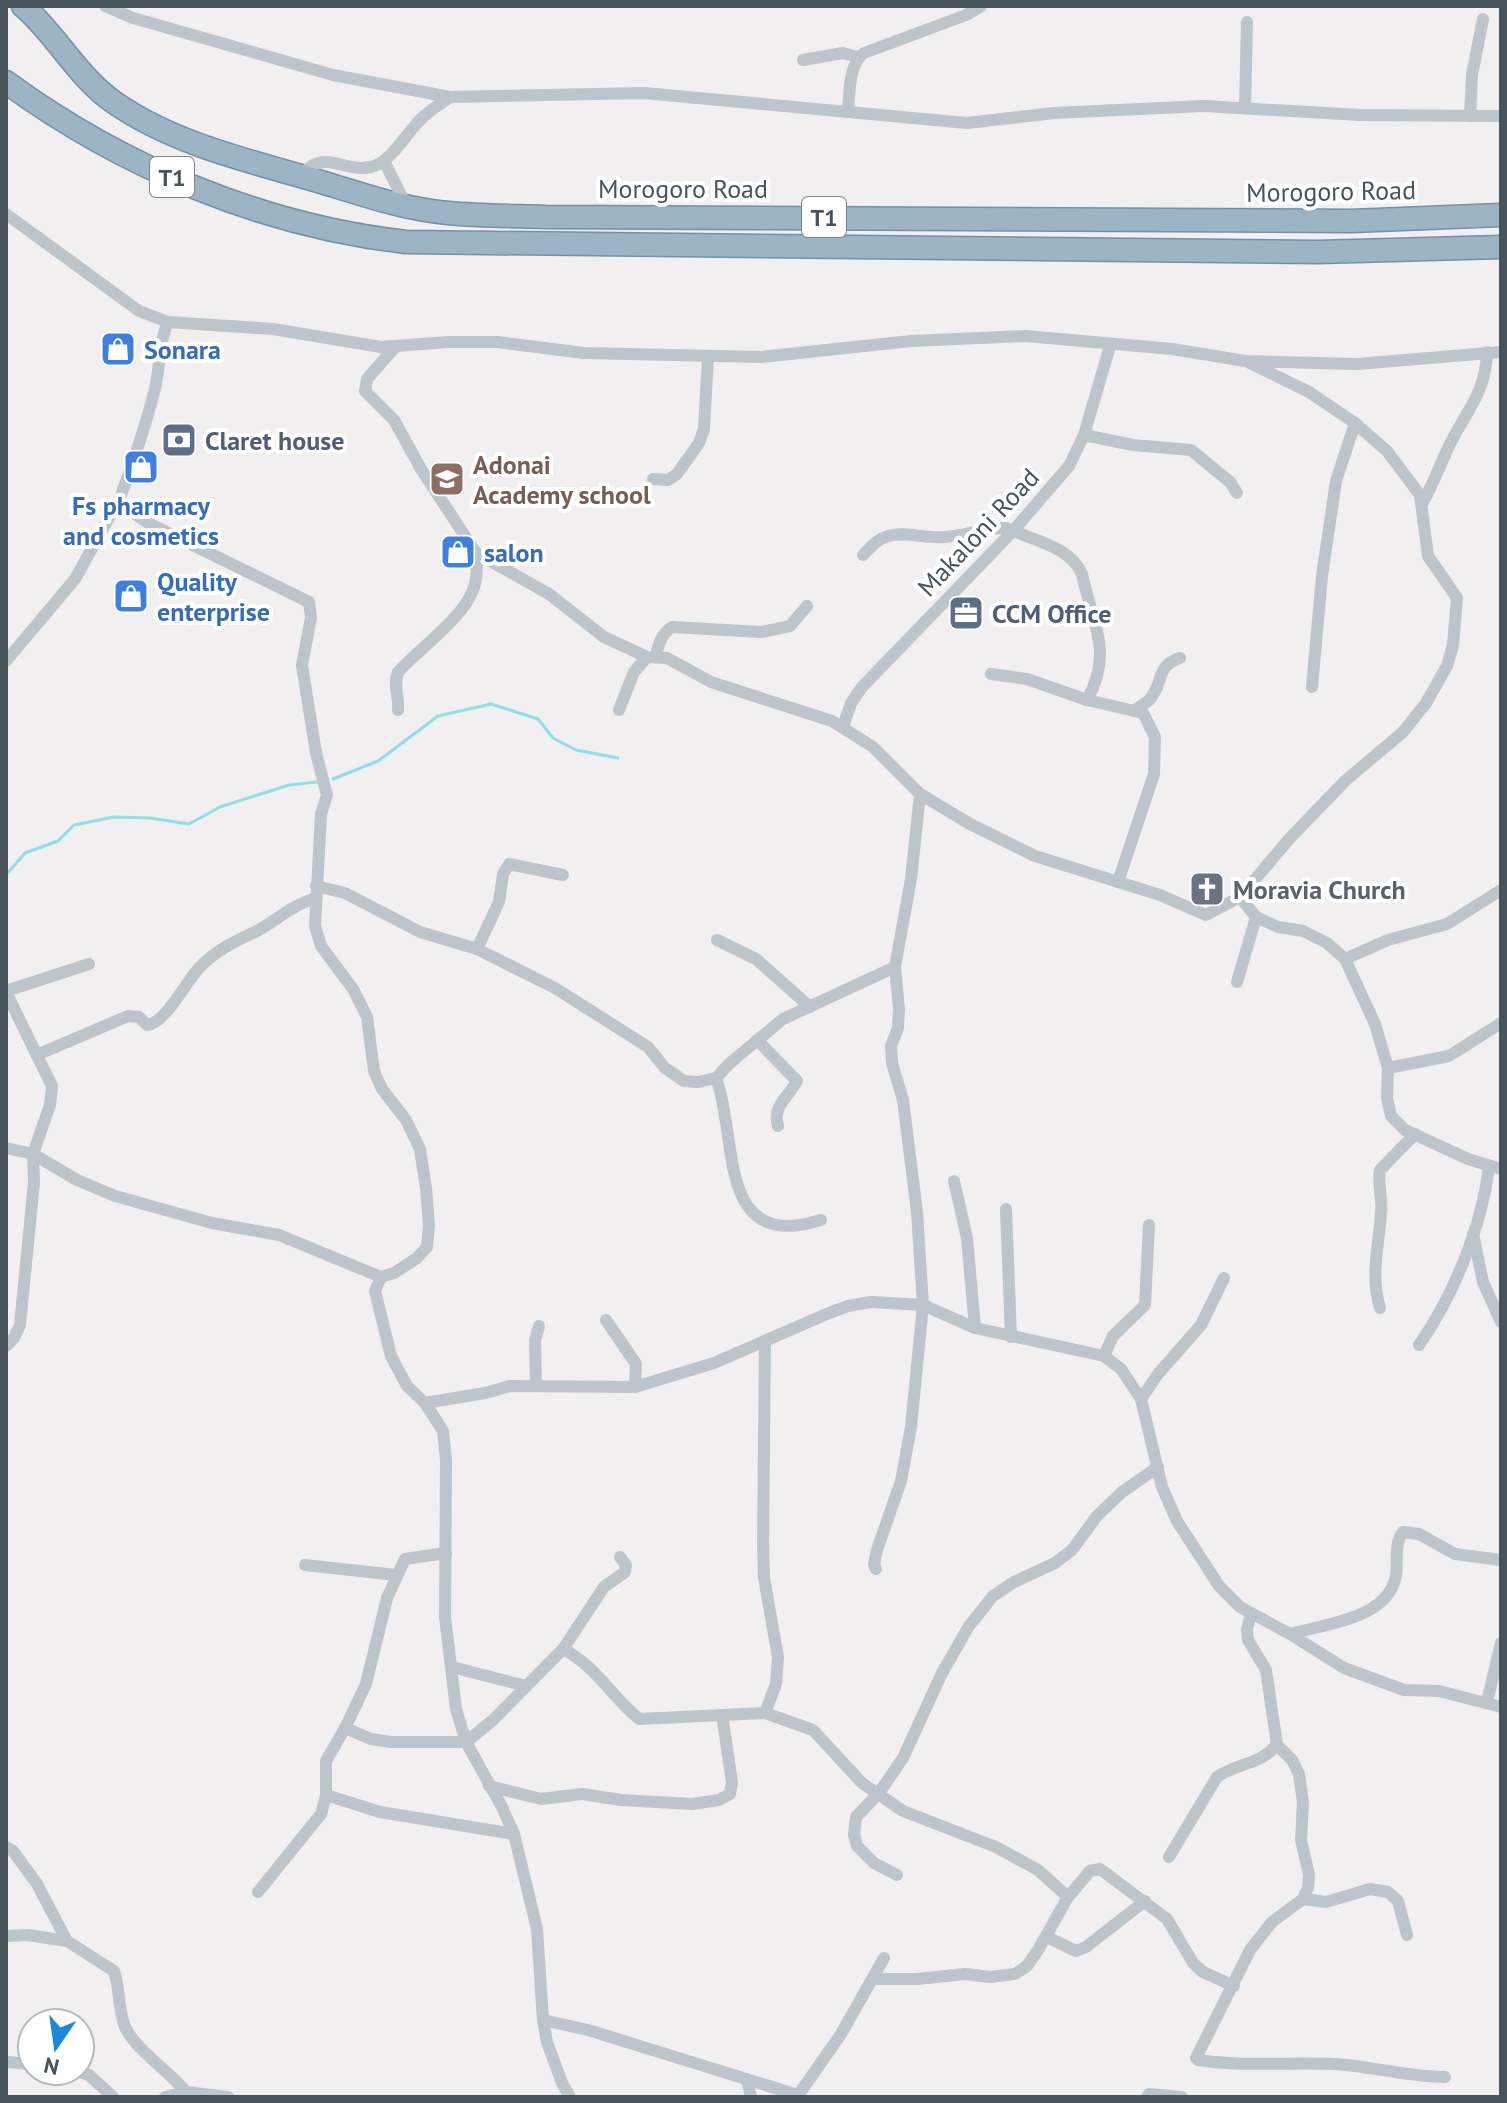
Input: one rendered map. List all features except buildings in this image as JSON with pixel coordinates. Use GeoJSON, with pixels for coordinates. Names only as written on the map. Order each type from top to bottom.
{"type":"FeatureCollection","features":[{"type":"Feature","properties":{"kind":"highway","name":"Morogoro Road"},"geometry":{"type":"LineString","coordinates":[[23,6],[36,17],[86,78],[116,104],[161,129],[301,176],[408,207],[448,213],[545,217],[1352,221],[1498,214]]}},
{"type":"Feature","properties":{"kind":"highway","name":"T1"},"geometry":{"type":"LineString","coordinates":[[6,82],[106,146],[169,176],[299,223],[353,236],[393,241],[1318,252],[1499,248]]}},
{"type":"Feature","properties":{"kind":"street"},"geometry":{"type":"LineString","coordinates":[[105,6],[133,18],[333,75],[450,97],[644,93],[967,123],[1127,108],[1204,106],[1360,115],[1501,116]]}},
{"type":"Feature","properties":{"kind":"street"},"geometry":{"type":"LineString","coordinates":[[803,60],[843,53],[858,57],[904,36],[966,15],[981,6]]}},
{"type":"Feature","properties":{"kind":"street"},"geometry":{"type":"LineString","coordinates":[[1470,116],[1472,75],[1483,19]]}},
{"type":"Feature","properties":{"kind":"street"},"geometry":{"type":"LineString","coordinates":[[1245,108],[1247,22]]}},
{"type":"Feature","properties":{"kind":"street"},"geometry":{"type":"LineString","coordinates":[[848,111],[858,57]]}},
{"type":"Feature","properties":{"kind":"street"},"geometry":{"type":"LineString","coordinates":[[301,176],[309,166],[322,161],[369,167],[384,161],[423,117],[450,97]]}},
{"type":"Feature","properties":{"kind":"street"},"geometry":{"type":"LineString","coordinates":[[384,161],[408,207]]}},
{"type":"Feature","properties":{"kind":"street"},"geometry":{"type":"LineString","coordinates":[[6,214],[139,311],[168,322],[273,329],[363,345],[497,342],[584,353],[761,357],[911,341],[1026,336],[1110,346],[1172,349],[1245,361],[1379,364],[1410,358],[1501,352]]}},
{"type":"Feature","properties":{"kind":"street"},"geometry":{"type":"LineString","coordinates":[[6,661],[75,579],[120,498],[144,434],[157,379],[162,335],[168,322]]}},
{"type":"Feature","properties":{"kind":"street"},"geometry":{"type":"LineString","coordinates":[[396,346],[367,379],[365,391],[394,420],[421,469],[476,553],[549,594],[604,637],[647,656],[667,658],[711,682],[843,727],[873,747],[920,794],[970,824],[1035,856],[1160,895],[1206,915],[1240,897],[1290,838],[1345,781],[1403,732],[1426,703],[1447,666],[1453,645],[1457,598],[1428,556],[1423,502],[1417,489],[1387,451],[1355,423],[1309,392],[1245,361]]}},
{"type":"Feature","properties":{"kind":"street","name":"Makaloni Road"},"geometry":{"type":"LineString","coordinates":[[843,727],[851,703],[862,687],[1013,531],[1069,466],[1084,435],[1110,346]]}},
{"type":"Feature","properties":{"kind":"street"},"geometry":{"type":"LineString","coordinates":[[1423,502],[1436,480],[1451,442],[1480,392],[1487,352]]}},
{"type":"Feature","properties":{"kind":"street"},"geometry":{"type":"LineString","coordinates":[[653,479],[668,480],[677,474],[699,443],[704,429],[708,356]]}},
{"type":"Feature","properties":{"kind":"street"},"geometry":{"type":"LineString","coordinates":[[1312,687],[1322,576],[1336,481],[1355,423]]}},
{"type":"Feature","properties":{"kind":"street"},"geometry":{"type":"LineString","coordinates":[[1084,435],[1133,445],[1191,450],[1230,482],[1237,493]]}},
{"type":"Feature","properties":{"kind":"street"},"geometry":{"type":"LineString","coordinates":[[6,1148],[33,1154],[77,1180],[115,1196],[212,1223],[279,1235],[381,1277],[394,1273],[417,1258],[427,1247],[429,1226],[420,1149],[406,1120],[382,1089],[374,1071],[367,1017],[353,989],[321,946],[315,926],[321,814],[327,795],[316,753],[302,665],[311,618],[309,602],[150,524],[127,509],[120,498]]}},
{"type":"Feature","properties":{"kind":"street"},"geometry":{"type":"LineString","coordinates":[[863,555],[876,541],[887,536],[900,534],[943,538],[997,528],[1007,528],[1057,549],[1078,567],[1102,649],[1095,686],[1087,700]]}},
{"type":"Feature","properties":{"kind":"street"},"geometry":{"type":"LineString","coordinates":[[398,710],[399,696],[395,682],[398,672],[463,607],[473,591],[477,572],[476,553]]}},
{"type":"Feature","properties":{"kind":"street"},"geometry":{"type":"LineString","coordinates":[[619,710],[634,672],[658,645],[666,630],[672,627],[761,632],[790,626],[807,606]]}},
{"type":"Feature","properties":{"kind":"street"},"geometry":{"type":"LineString","coordinates":[[1134,711],[1151,698],[1161,672],[1170,661],[1180,658]]}},
{"type":"Feature","properties":{"kind":"street"},"geometry":{"type":"LineString","coordinates":[[991,674],[1036,681],[1087,700],[1143,713],[1155,737],[1154,774],[1118,882]]}},
{"type":"Feature","properties":{"kind":"street"},"geometry":{"type":"LineString","coordinates":[[876,1569],[877,1550],[901,1481],[911,1427],[923,1305],[917,1212],[905,1115],[892,1063],[891,1046],[898,1028],[899,1009],[895,967],[911,879],[920,794]]}},
{"type":"Feature","properties":{"kind":"street"},"geometry":{"type":"LineString","coordinates":[[477,949],[499,902],[503,874],[509,864],[563,875]]}},
{"type":"Feature","properties":{"kind":"street"},"geometry":{"type":"LineString","coordinates":[[1345,959],[1388,940],[1447,924],[1501,890]]}},
{"type":"Feature","properties":{"kind":"street"},"geometry":{"type":"LineString","coordinates":[[39,1054],[128,1016],[139,1017],[147,1025],[158,1021],[199,967],[216,952],[267,925],[316,892],[345,893],[420,932],[477,949],[555,988],[648,1047],[665,1068],[684,1081],[716,1078],[783,1019],[895,967]]}},
{"type":"Feature","properties":{"kind":"street"},"geometry":{"type":"LineString","coordinates":[[1240,897],[1256,917],[1278,927],[1303,931],[1327,943],[1345,959],[1375,1024],[1388,1068],[1387,1098],[1391,1116],[1405,1130],[1495,1167],[1450,1294],[1419,1345]]}},
{"type":"Feature","properties":{"kind":"street"},"geometry":{"type":"LineString","coordinates":[[1237,982],[1256,917]]}},
{"type":"Feature","properties":{"kind":"street"},"geometry":{"type":"LineString","coordinates":[[717,940],[756,959],[810,1007]]}},
{"type":"Feature","properties":{"kind":"street"},"geometry":{"type":"LineString","coordinates":[[6,1346],[20,1325],[34,1182],[33,1154],[50,1105],[52,1086],[6,991],[89,964]]}},
{"type":"Feature","properties":{"kind":"street"},"geometry":{"type":"LineString","coordinates":[[1388,1068],[1449,1056],[1501,1023]]}},
{"type":"Feature","properties":{"kind":"street"},"geometry":{"type":"LineString","coordinates":[[757,1040],[797,1081],[777,1108],[778,1126]]}},
{"type":"Feature","properties":{"kind":"street"},"geometry":{"type":"LineString","coordinates":[[716,1078],[740,1193],[758,1219],[769,1224],[794,1225],[821,1220]]}},
{"type":"Feature","properties":{"kind":"street"},"geometry":{"type":"LineString","coordinates":[[1380,1308],[1374,1282],[1374,1260],[1381,1214],[1380,1170],[1415,1134]]}},
{"type":"Feature","properties":{"kind":"street"},"geometry":{"type":"LineString","coordinates":[[954,1181],[967,1238],[975,1328]]}},
{"type":"Feature","properties":{"kind":"street"},"geometry":{"type":"LineString","coordinates":[[1006,1209],[1011,1337]]}},
{"type":"Feature","properties":{"kind":"street"},"geometry":{"type":"LineString","coordinates":[[1104,1356],[1113,1336],[1145,1305],[1149,1225]]}},
{"type":"Feature","properties":{"kind":"street"},"geometry":{"type":"LineString","coordinates":[[1473,1233],[1483,1282],[1501,1322]]}},
{"type":"Feature","properties":{"kind":"street"},"geometry":{"type":"LineString","coordinates":[[381,1277],[375,1291],[391,1356],[407,1386],[425,1403],[443,1431],[445,1617],[456,1709],[466,1742],[514,1834],[537,1929],[547,2042],[570,2097]]}},
{"type":"Feature","properties":{"kind":"street"},"geometry":{"type":"LineString","coordinates":[[1141,1399],[1158,1374],[1201,1325],[1224,1278]]}},
{"type":"Feature","properties":{"kind":"street"},"geometry":{"type":"LineString","coordinates":[[425,1403],[510,1386],[635,1387],[714,1363],[848,1306],[871,1302],[923,1305],[975,1328],[1104,1356],[1121,1369],[1141,1399],[1162,1487],[1177,1521],[1219,1586],[1240,1607],[1344,1668],[1404,1690],[1439,1691],[1501,1707]]}},
{"type":"Feature","properties":{"kind":"street"},"geometry":{"type":"LineString","coordinates":[[606,1320],[636,1364],[635,1387]]}},
{"type":"Feature","properties":{"kind":"street"},"geometry":{"type":"LineString","coordinates":[[536,1385],[535,1340],[539,1326]]}},
{"type":"Feature","properties":{"kind":"street"},"geometry":{"type":"LineString","coordinates":[[765,1341],[763,1567],[778,1657],[776,1684],[765,1713]]}},
{"type":"Feature","properties":{"kind":"street"},"geometry":{"type":"LineString","coordinates":[[897,1875],[874,1863],[857,1846],[854,1834],[856,1817],[879,1793],[910,1743],[942,1673],[969,1626],[993,1596],[1014,1582],[1055,1563],[1072,1550],[1097,1516],[1122,1492],[1158,1467]]}},
{"type":"Feature","properties":{"kind":"street"},"geometry":{"type":"LineString","coordinates":[[1290,1634],[1354,1617],[1376,1606],[1390,1592],[1395,1577],[1399,1537],[1403,1532],[1419,1534],[1455,1554],[1501,1560]]}},
{"type":"Feature","properties":{"kind":"street"},"geometry":{"type":"LineString","coordinates":[[258,1892],[321,1814],[326,1795],[326,1761],[366,1684],[387,1598],[396,1575],[405,1559],[446,1553]]}},
{"type":"Feature","properties":{"kind":"street"},"geometry":{"type":"LineString","coordinates":[[345,1728],[371,1739],[391,1742],[466,1742],[493,1720],[563,1649],[604,1587],[625,1572],[626,1565],[620,1557]]}},
{"type":"Feature","properties":{"kind":"street"},"geometry":{"type":"LineString","coordinates":[[305,1565],[396,1575]]}},
{"type":"Feature","properties":{"kind":"street"},"geometry":{"type":"LineString","coordinates":[[1251,1614],[1248,1640],[1266,1670],[1277,1745],[1292,1760],[1299,1774],[1303,1802],[1301,1840],[1309,1875],[1308,1888],[1303,1899],[1272,1922],[1250,1950],[1196,2055],[1198,2060],[1239,2065],[1297,2062],[1353,2066],[1418,2077],[1445,2077]]}},
{"type":"Feature","properties":{"kind":"street"},"geometry":{"type":"LineString","coordinates":[[1487,1702],[1501,1643]]}},
{"type":"Feature","properties":{"kind":"street"},"geometry":{"type":"LineString","coordinates":[[563,1649],[581,1658],[598,1673],[623,1706],[639,1719],[765,1713],[813,1730],[862,1783],[903,1811],[996,1847],[1038,1870],[1068,1897]]}},
{"type":"Feature","properties":{"kind":"street"},"geometry":{"type":"LineString","coordinates":[[452,1667],[526,1686]]}},
{"type":"Feature","properties":{"kind":"street"},"geometry":{"type":"LineString","coordinates":[[489,1786],[541,1799],[582,1794],[621,1800],[692,1804],[719,1800],[730,1794],[732,1782],[722,1715]]}},
{"type":"Feature","properties":{"kind":"street"},"geometry":{"type":"LineString","coordinates":[[1169,1857],[1217,1777],[1230,1769],[1266,1757],[1277,1745]]}},
{"type":"Feature","properties":{"kind":"street"},"geometry":{"type":"LineString","coordinates":[[326,1795],[380,1812],[514,1834]]}},
{"type":"Feature","properties":{"kind":"street"},"geometry":{"type":"LineString","coordinates":[[6,1847],[13,1851],[37,1884],[67,1941]]}},
{"type":"Feature","properties":{"kind":"street"},"geometry":{"type":"LineString","coordinates":[[873,1979],[1015,1974],[1027,1966],[1068,1897],[1095,1869],[1167,1919],[1193,1963],[1203,1972],[1234,1986]]}},
{"type":"Feature","properties":{"kind":"street"},"geometry":{"type":"LineString","coordinates":[[1303,1899],[1326,1902],[1370,1889],[1388,1892],[1398,1901],[1407,1935]]}},
{"type":"Feature","properties":{"kind":"street"},"geometry":{"type":"LineString","coordinates":[[1047,1937],[1076,1951],[1086,1947],[1145,1901]]}},
{"type":"Feature","properties":{"kind":"street"},"geometry":{"type":"LineString","coordinates":[[6,1936],[28,1935],[67,1941],[114,1971],[126,2028],[137,2044],[171,2073],[186,2092]]}},
{"type":"Feature","properties":{"kind":"street"},"geometry":{"type":"LineString","coordinates":[[543,2020],[588,2030],[797,2096],[841,2034],[884,1958]]}},
{"type":"Feature","properties":{"kind":"street"},"geometry":{"type":"LineString","coordinates":[[747,2079],[751,2097]]}},
{"type":"Feature","properties":{"kind":"street"},"geometry":{"type":"LineString","coordinates":[[96,2081],[113,2097]]}},
{"type":"Feature","properties":{"kind":"street"},"geometry":{"type":"LineString","coordinates":[[165,2097],[186,2092],[228,2097]]}},
{"type":"Feature","properties":{"kind":"street"},"geometry":{"type":"LineString","coordinates":[[1147,2097],[1149,2094],[1182,2097]]}},
{"type":"Feature","properties":{"kind":"waterway"},"geometry":{"type":"LineString","coordinates":[[333,779],[378,761],[438,716],[491,704],[538,719],[553,738],[576,750],[618,758]]}},
{"type":"Feature","properties":{"kind":"waterway"},"geometry":{"type":"LineString","coordinates":[[6,875],[25,853],[58,841],[74,825],[114,817],[189,824],[220,807],[289,785],[317,782]]}},
{"type":"Feature","properties":{"kind":"place","name":"Sonara"},"geometry":{"type":"Point","coordinates":[118,349]}},
{"type":"Feature","properties":{"kind":"place","name":"Claret house"},"geometry":{"type":"Point","coordinates":[179,440]}},
{"type":"Feature","properties":{"kind":"place","name":"Fs pharmacy and cosmetics"},"geometry":{"type":"Point","coordinates":[141,467]}},
{"type":"Feature","properties":{"kind":"place","name":"Adonai Academy school"},"geometry":{"type":"Point","coordinates":[447,479]}},
{"type":"Feature","properties":{"kind":"place","name":"salon"},"geometry":{"type":"Point","coordinates":[458,552]}},
{"type":"Feature","properties":{"kind":"place","name":"Quality enterprise"},"geometry":{"type":"Point","coordinates":[131,596]}},
{"type":"Feature","properties":{"kind":"place","name":"CCM Office"},"geometry":{"type":"Point","coordinates":[966,613]}},
{"type":"Feature","properties":{"kind":"place","name":"Moravia Church"},"geometry":{"type":"Point","coordinates":[1207,889]}}]}
